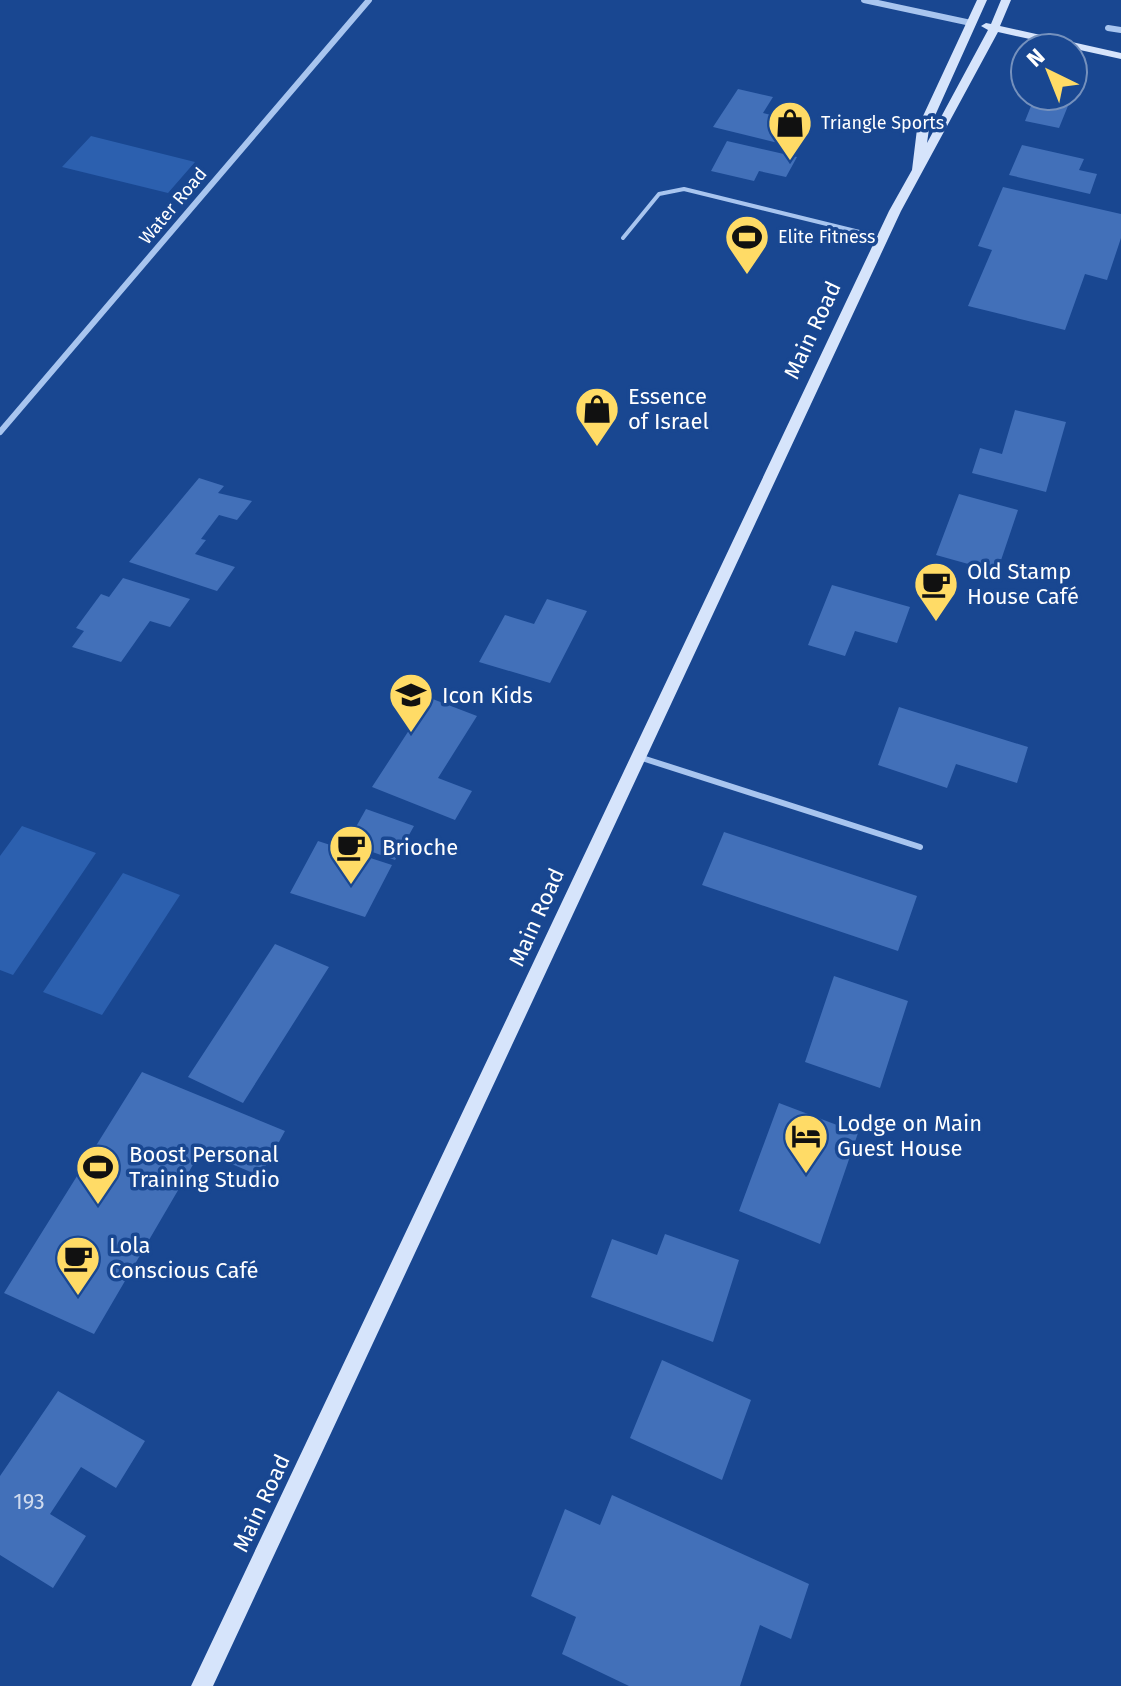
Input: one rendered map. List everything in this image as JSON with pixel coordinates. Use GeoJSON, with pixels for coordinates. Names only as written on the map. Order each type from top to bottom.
{"type":"FeatureCollection","features":[{"type":"Feature","properties":{"kind":"main road","name":"Main Road"},"geometry":{"type":"LineString","coordinates":[[917,169],[918,143],[923,129],[982,0]]}},
{"type":"Feature","properties":{"kind":"main road","name":"Main Road"},"geometry":{"type":"LineString","coordinates":[[202,1686],[884,238],[917,169],[941,133],[995,29],[1006,0]]}},
{"type":"Feature","properties":{"kind":"main road"},"geometry":{"type":"LineString","coordinates":[[971,23],[1121,56]]}},
{"type":"Feature","properties":{"kind":"street","name":"Water Road"},"geometry":{"type":"LineString","coordinates":[[0,432],[369,0]]}},
{"type":"Feature","properties":{"kind":"street"},"geometry":{"type":"LineString","coordinates":[[864,0],[971,23]]}},
{"type":"Feature","properties":{"kind":"street"},"geometry":{"type":"LineString","coordinates":[[1108,28],[1121,30]]}},
{"type":"Feature","properties":{"kind":"lane"},"geometry":{"type":"LineString","coordinates":[[623,238],[659,194],[684,189],[884,238]]}},
{"type":"Feature","properties":{"kind":"lane"},"geometry":{"type":"LineString","coordinates":[[639,757],[920,847]]}},
{"type":"Feature","properties":{"kind":"shaded area"},"geometry":{"type":"Polygon","coordinates":[[[91,136],[195,162],[168,193],[62,167],[91,136]]]}},
{"type":"Feature","properties":{"kind":"shaded area"},"geometry":{"type":"Polygon","coordinates":[[[22,826],[96,853],[13,975],[0,970],[0,856],[22,826]]]}},
{"type":"Feature","properties":{"kind":"shaded area"},"geometry":{"type":"Polygon","coordinates":[[[123,873],[180,895],[102,1015],[43,992],[123,873]]]}},
{"type":"Feature","properties":{"kind":"building"},"geometry":{"type":"Polygon","coordinates":[[[738,89],[773,97],[763,113],[803,123],[790,146],[713,127],[738,89]]]}},
{"type":"Feature","properties":{"kind":"building"},"geometry":{"type":"Polygon","coordinates":[[[1029,112],[1066,112],[1059,128],[1025,121],[1029,112]]]}},
{"type":"Feature","properties":{"kind":"building"},"geometry":{"type":"Polygon","coordinates":[[[727,141],[797,157],[786,177],[759,171],[754,181],[711,171],[727,141]]]}},
{"type":"Feature","properties":{"kind":"building"},"geometry":{"type":"Polygon","coordinates":[[[1022,145],[1084,159],[1079,170],[1097,174],[1090,194],[1009,175],[1022,145]]]}},
{"type":"Feature","properties":{"kind":"building"},"geometry":{"type":"Polygon","coordinates":[[[1003,187],[1121,214],[1121,238],[1107,280],[1085,274],[1065,330],[968,306],[992,250],[978,246],[1003,187]]]}},
{"type":"Feature","properties":{"kind":"building"},"geometry":{"type":"Polygon","coordinates":[[[1015,410],[1066,422],[1046,492],[972,473],[980,448],[1002,454],[1015,410]]]}},
{"type":"Feature","properties":{"kind":"building"},"geometry":{"type":"Polygon","coordinates":[[[199,478],[224,486],[218,493],[252,501],[237,520],[219,515],[201,539],[206,540],[195,554],[235,567],[217,591],[129,562],[199,478]]]}},
{"type":"Feature","properties":{"kind":"building"},"geometry":{"type":"Polygon","coordinates":[[[959,494],[1018,510],[997,572],[936,555],[959,494]]]}},
{"type":"Feature","properties":{"kind":"building"},"geometry":{"type":"Polygon","coordinates":[[[123,578],[190,599],[170,627],[150,621],[121,662],[72,647],[84,631],[76,628],[101,594],[109,597],[123,578]]]}},
{"type":"Feature","properties":{"kind":"building"},"geometry":{"type":"Polygon","coordinates":[[[832,585],[910,607],[897,643],[855,631],[845,656],[808,645],[832,585]]]}},
{"type":"Feature","properties":{"kind":"building"},"geometry":{"type":"Polygon","coordinates":[[[547,599],[587,611],[550,683],[479,662],[505,615],[534,624],[547,599]]]}},
{"type":"Feature","properties":{"kind":"building"},"geometry":{"type":"Polygon","coordinates":[[[430,698],[477,716],[438,778],[472,791],[455,820],[372,787],[430,698]]]}},
{"type":"Feature","properties":{"kind":"building"},"geometry":{"type":"Polygon","coordinates":[[[899,707],[1028,747],[1017,783],[956,764],[947,788],[878,765],[899,707]]]}},
{"type":"Feature","properties":{"kind":"building"},"geometry":{"type":"Polygon","coordinates":[[[366,809],[414,826],[395,860],[347,843],[366,809]]]}},
{"type":"Feature","properties":{"kind":"building"},"geometry":{"type":"Polygon","coordinates":[[[724,832],[917,896],[898,951],[702,885],[724,832]]]}},
{"type":"Feature","properties":{"kind":"building"},"geometry":{"type":"Polygon","coordinates":[[[318,841],[392,865],[365,917],[290,893],[318,841]]]}},
{"type":"Feature","properties":{"kind":"building"},"geometry":{"type":"Polygon","coordinates":[[[275,944],[329,967],[243,1103],[188,1077],[275,944]]]}},
{"type":"Feature","properties":{"kind":"building"},"geometry":{"type":"Polygon","coordinates":[[[834,976],[908,1001],[880,1088],[805,1062],[834,976]]]}},
{"type":"Feature","properties":{"kind":"building"},"geometry":{"type":"Polygon","coordinates":[[[142,1072],[285,1131],[260,1176],[201,1151],[94,1334],[4,1293],[142,1072]]]}},
{"type":"Feature","properties":{"kind":"building"},"geometry":{"type":"Polygon","coordinates":[[[779,1103],[858,1133],[820,1244],[739,1211],[779,1103]]]}},
{"type":"Feature","properties":{"kind":"building"},"geometry":{"type":"Polygon","coordinates":[[[665,1234],[739,1260],[713,1342],[591,1297],[612,1239],[657,1255],[665,1234]]]}},
{"type":"Feature","properties":{"kind":"building"},"geometry":{"type":"Polygon","coordinates":[[[662,1360],[751,1400],[722,1480],[630,1438],[662,1360]]]}},
{"type":"Feature","properties":{"kind":"building"},"geometry":{"type":"Polygon","coordinates":[[[58,1391],[145,1441],[116,1488],[81,1467],[50,1514],[86,1536],[53,1588],[0,1555],[0,1476],[58,1391]]]}},
{"type":"Feature","properties":{"kind":"building"},"geometry":{"type":"Polygon","coordinates":[[[612,1495],[809,1584],[791,1639],[760,1625],[740,1686],[629,1686],[562,1654],[576,1617],[531,1596],[565,1509],[600,1525],[612,1495]]]}},
{"type":"Feature","properties":{"kind":"place","name":"Triangle Sports"},"geometry":{"type":"Point","coordinates":[790,162]}},
{"type":"Feature","properties":{"kind":"place","name":"Elite Fitness"},"geometry":{"type":"Point","coordinates":[747,276]}},
{"type":"Feature","properties":{"kind":"place","name":"Essence of Israel"},"geometry":{"type":"Point","coordinates":[597,448]}},
{"type":"Feature","properties":{"kind":"place","name":"Old Stamp House Café"},"geometry":{"type":"Point","coordinates":[936,623]}},
{"type":"Feature","properties":{"kind":"place","name":"Icon Kids"},"geometry":{"type":"Point","coordinates":[411,734]}},
{"type":"Feature","properties":{"kind":"place","name":"Brioche"},"geometry":{"type":"Point","coordinates":[351,886]}},
{"type":"Feature","properties":{"kind":"place","name":"Lodge on Main Guest House"},"geometry":{"type":"Point","coordinates":[806,1175]}},
{"type":"Feature","properties":{"kind":"place","name":"Boost Personal Training Studio"},"geometry":{"type":"Point","coordinates":[98,1206]}},
{"type":"Feature","properties":{"kind":"place","name":"Lola Conscious Café"},"geometry":{"type":"Point","coordinates":[78,1297]}}]}
